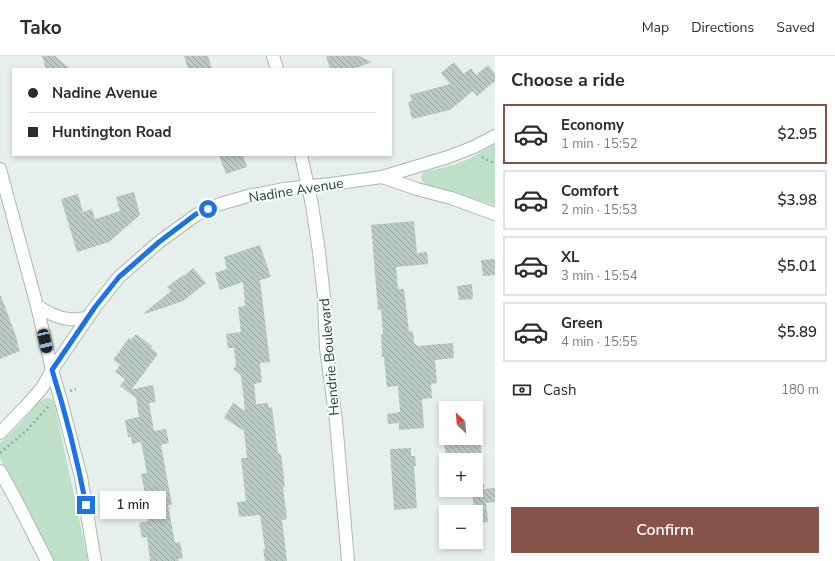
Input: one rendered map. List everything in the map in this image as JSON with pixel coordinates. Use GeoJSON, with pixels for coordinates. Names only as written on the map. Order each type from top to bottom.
{"type":"FeatureCollection","features":[{"type":"Feature","properties":{"kind":"street"},"geometry":{"type":"LineString","coordinates":[[273,56],[277,68]]}},
{"type":"Feature","properties":{"kind":"street","name":"Nadine Avenue"},"geometry":{"type":"LineString","coordinates":[[0,432],[42,388],[52,370],[88,318],[119,277],[159,242],[196,214],[220,204],[248,196],[284,189],[382,177],[448,157],[474,147],[495,136]]}},
{"type":"Feature","properties":{"kind":"street","name":"Hendrie Boulevard"},"geometry":{"type":"LineString","coordinates":[[301,156],[319,252],[324,297],[328,361],[336,421],[348,561]]}},
{"type":"Feature","properties":{"kind":"street"},"geometry":{"type":"LineString","coordinates":[[0,169],[81,477],[96,561]]}},
{"type":"Feature","properties":{"kind":"street"},"geometry":{"type":"LineString","coordinates":[[382,177],[417,189],[451,198],[495,214]]}},
{"type":"Feature","properties":{"kind":"street"},"geometry":{"type":"LineString","coordinates":[[37,306],[48,314],[69,320],[88,318]]}},
{"type":"Feature","properties":{"kind":"street"},"geometry":{"type":"LineString","coordinates":[[0,472],[47,561]]}},
{"type":"Feature","properties":{"kind":"path"},"geometry":{"type":"LineString","coordinates":[[0,453],[26,431],[53,402]]}},
{"type":"Feature","properties":{"kind":"green space"},"geometry":{"type":"Polygon","coordinates":[[[495,144],[495,205],[426,185],[422,181],[421,177],[424,172],[454,165],[471,158],[495,144]]]}},
{"type":"Feature","properties":{"kind":"green space"},"geometry":{"type":"Polygon","coordinates":[[[50,398],[54,402],[88,561],[54,561],[0,458],[0,443],[21,423],[34,407],[43,399],[50,398]]]}},
{"type":"Feature","properties":{"kind":"building"},"geometry":{"type":"Polygon","coordinates":[[[42,56],[55,56],[69,68],[46,68],[42,56]]]}},
{"type":"Feature","properties":{"kind":"building"},"geometry":{"type":"Polygon","coordinates":[[[184,56],[208,56],[212,68],[188,68],[184,56]]]}},
{"type":"Feature","properties":{"kind":"building"},"geometry":{"type":"Polygon","coordinates":[[[326,56],[359,56],[372,62],[356,68],[330,68],[326,56]]]}},
{"type":"Feature","properties":{"kind":"building"},"geometry":{"type":"Polygon","coordinates":[[[454,62],[464,74],[471,68],[476,75],[488,65],[495,74],[495,81],[477,96],[473,91],[450,110],[412,119],[408,102],[412,101],[410,95],[450,84],[441,73],[454,62]]]}},
{"type":"Feature","properties":{"kind":"building"},"geometry":{"type":"Polygon","coordinates":[[[219,156],[243,156],[247,167],[226,174],[219,156]]]}},
{"type":"Feature","properties":{"kind":"building"},"geometry":{"type":"Polygon","coordinates":[[[134,192],[140,215],[109,242],[77,252],[61,199],[78,194],[83,212],[92,209],[95,219],[120,211],[116,197],[134,192]]]}},
{"type":"Feature","properties":{"kind":"building"},"geometry":{"type":"Polygon","coordinates":[[[414,221],[417,253],[427,252],[428,264],[396,267],[398,289],[404,289],[409,332],[413,331],[414,344],[417,346],[453,343],[454,358],[435,360],[437,383],[431,384],[432,398],[422,399],[424,428],[399,430],[399,423],[388,424],[387,414],[400,412],[398,386],[387,387],[384,357],[382,357],[381,334],[383,334],[381,309],[378,310],[371,225],[414,221]]]}},
{"type":"Feature","properties":{"kind":"building"},"geometry":{"type":"Polygon","coordinates":[[[260,245],[271,277],[260,280],[270,362],[260,363],[262,382],[254,384],[256,404],[268,403],[269,408],[272,407],[278,454],[281,454],[287,519],[282,520],[287,561],[265,561],[263,549],[265,549],[260,515],[239,517],[237,502],[246,501],[241,458],[247,458],[244,431],[224,418],[233,403],[245,411],[241,375],[233,369],[236,366],[234,348],[228,348],[226,334],[241,332],[238,307],[245,306],[243,282],[220,290],[215,273],[227,269],[224,257],[260,245]]]}},
{"type":"Feature","properties":{"kind":"building"},"geometry":{"type":"Polygon","coordinates":[[[495,259],[495,275],[483,276],[481,260],[495,259]]]}},
{"type":"Feature","properties":{"kind":"building"},"geometry":{"type":"Polygon","coordinates":[[[193,268],[206,283],[183,301],[145,314],[144,313],[171,291],[167,287],[193,268]]]}},
{"type":"Feature","properties":{"kind":"building"},"geometry":{"type":"Polygon","coordinates":[[[472,284],[473,299],[459,300],[457,286],[472,284]]]}},
{"type":"Feature","properties":{"kind":"building"},"geometry":{"type":"Polygon","coordinates":[[[0,296],[20,351],[0,359],[0,296]]]}},
{"type":"Feature","properties":{"kind":"building"},"geometry":{"type":"Polygon","coordinates":[[[136,334],[152,346],[151,348],[158,354],[132,389],[153,385],[156,402],[149,403],[154,431],[166,429],[169,443],[161,445],[172,505],[168,505],[175,543],[180,542],[183,558],[178,559],[179,561],[150,561],[147,537],[142,538],[139,523],[148,521],[145,508],[148,507],[141,474],[147,473],[141,442],[132,444],[131,437],[128,437],[125,420],[139,417],[136,398],[120,386],[125,379],[115,372],[120,365],[113,360],[129,338],[131,340],[136,334]]]}},
{"type":"Feature","properties":{"kind":"building"},"geometry":{"type":"Polygon","coordinates":[[[445,445],[481,445],[481,453],[445,453],[445,445]]]}},
{"type":"Feature","properties":{"kind":"building"},"geometry":{"type":"Polygon","coordinates":[[[411,448],[411,456],[415,456],[416,466],[414,466],[417,508],[394,510],[390,449],[411,448]]]}},
{"type":"Feature","properties":{"kind":"building"},"geometry":{"type":"Polygon","coordinates":[[[483,484],[484,489],[495,488],[495,502],[486,503],[488,522],[483,522],[483,505],[473,505],[473,497],[483,497],[483,484]]]}},
{"type":"Feature","properties":{"kind":"route"},"geometry":{"type":"LineString","coordinates":[[86,505],[81,477],[52,370],[95,307],[119,277],[159,242],[196,214],[208,209]]}}]}
